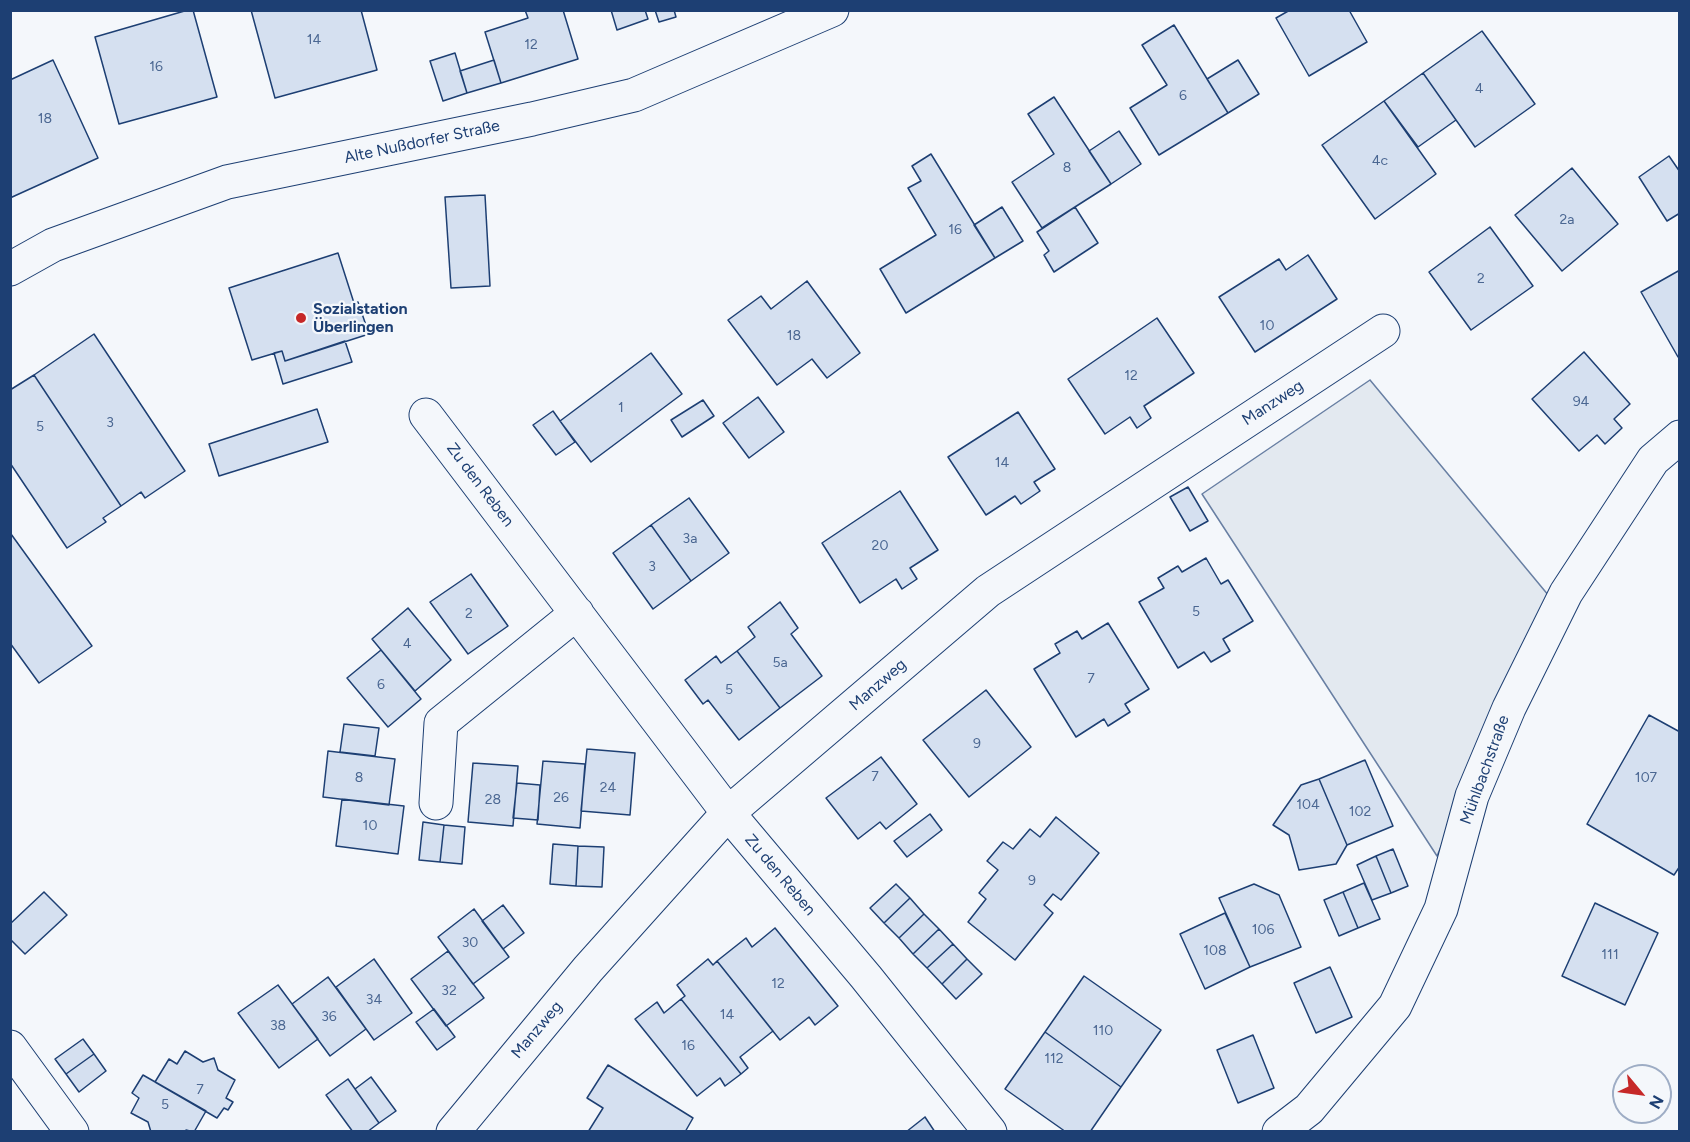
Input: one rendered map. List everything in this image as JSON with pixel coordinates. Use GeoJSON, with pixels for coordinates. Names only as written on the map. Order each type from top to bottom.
{"type":"FeatureCollection","features":[{"type":"Feature","properties":{"kind":"street","name":"Alte Nußdorfer Straße"},"geometry":{"type":"LineString","coordinates":[[10,269],[53,245],[227,182],[532,119],[634,95],[832,10]]}},
{"type":"Feature","properties":{"kind":"street","name":"Manzweg"},"geometry":{"type":"LineString","coordinates":[[453,1131],[588,969],[728,813],[988,591],[1383,331]]}},
{"type":"Feature","properties":{"kind":"street","name":"Zu den Reben"},"geometry":{"type":"LineString","coordinates":[[426,415],[728,813],[990,1131]]}},
{"type":"Feature","properties":{"kind":"street","name":"Mühlbachstraße"},"geometry":{"type":"LineString","coordinates":[[1279,1131],[1309,1109],[1395,1006],[1441,909],[1472,796],[1500,730],[1555,614],[1566,593],[1653,460],[1680,437]]}},
{"type":"Feature","properties":{"kind":"street"},"geometry":{"type":"LineString","coordinates":[[436,803],[441,723],[577,613]]}},
{"type":"Feature","properties":{"kind":"street"},"geometry":{"type":"LineString","coordinates":[[10,1047],[72,1131]]}},
{"type":"Feature","properties":{"kind":"shaded area"},"geometry":{"type":"Polygon","coordinates":[[[1370,380],[1549,596],[1437,856],[1202,494],[1370,380]]]}},
{"type":"Feature","properties":{"kind":"building"},"geometry":{"type":"Polygon","coordinates":[[[193,10],[217,97],[119,124],[95,37],[193,10]]]}},
{"type":"Feature","properties":{"kind":"building"},"geometry":{"type":"Polygon","coordinates":[[[251,10],[361,10],[377,70],[275,98],[251,10]]]}},
{"type":"Feature","properties":{"kind":"building"},"geometry":{"type":"Polygon","coordinates":[[[525,10],[563,10],[578,59],[501,83],[485,32],[528,18],[525,10]]]}},
{"type":"Feature","properties":{"kind":"building"},"geometry":{"type":"Polygon","coordinates":[[[611,10],[645,10],[648,19],[617,30],[611,10]]]}},
{"type":"Feature","properties":{"kind":"building"},"geometry":{"type":"Polygon","coordinates":[[[655,10],[674,10],[676,17],[659,22],[655,10]]]}},
{"type":"Feature","properties":{"kind":"building"},"geometry":{"type":"Polygon","coordinates":[[[1290,10],[1349,10],[1367,42],[1309,76],[1276,18],[1290,10]]]}},
{"type":"Feature","properties":{"kind":"building"},"geometry":{"type":"Polygon","coordinates":[[[1174,25],[1228,113],[1159,155],[1130,108],[1167,85],[1142,45],[1174,25]]]}},
{"type":"Feature","properties":{"kind":"building"},"geometry":{"type":"Polygon","coordinates":[[[1482,31],[1535,104],[1475,147],[1423,73],[1482,31]]]}},
{"type":"Feature","properties":{"kind":"building"},"geometry":{"type":"Polygon","coordinates":[[[455,53],[467,93],[443,101],[430,61],[455,53]]]}},
{"type":"Feature","properties":{"kind":"building"},"geometry":{"type":"Polygon","coordinates":[[[53,60],[98,158],[10,198],[10,80],[53,60]]]}},
{"type":"Feature","properties":{"kind":"building"},"geometry":{"type":"Polygon","coordinates":[[[494,60],[501,83],[467,93],[460,71],[494,60]]]}},
{"type":"Feature","properties":{"kind":"building"},"geometry":{"type":"Polygon","coordinates":[[[1238,60],[1259,94],[1228,113],[1207,79],[1238,60]]]}},
{"type":"Feature","properties":{"kind":"building"},"geometry":{"type":"Polygon","coordinates":[[[1423,73],[1456,120],[1418,147],[1384,101],[1423,73]]]}},
{"type":"Feature","properties":{"kind":"building"},"geometry":{"type":"Polygon","coordinates":[[[1054,97],[1111,184],[1042,228],[1012,182],[1054,154],[1028,114],[1054,97]]]}},
{"type":"Feature","properties":{"kind":"building"},"geometry":{"type":"Polygon","coordinates":[[[1384,101],[1436,174],[1375,219],[1322,145],[1384,101]]]}},
{"type":"Feature","properties":{"kind":"building"},"geometry":{"type":"Polygon","coordinates":[[[1119,131],[1141,164],[1111,184],[1089,151],[1119,131]]]}},
{"type":"Feature","properties":{"kind":"building"},"geometry":{"type":"Polygon","coordinates":[[[931,154],[995,258],[906,313],[880,269],[936,235],[908,188],[921,181],[912,166],[931,154]]]}},
{"type":"Feature","properties":{"kind":"building"},"geometry":{"type":"Polygon","coordinates":[[[1669,156],[1680,172],[1680,213],[1667,221],[1639,177],[1669,156]]]}},
{"type":"Feature","properties":{"kind":"building"},"geometry":{"type":"Polygon","coordinates":[[[1572,168],[1618,224],[1562,271],[1515,215],[1572,168]]]}},
{"type":"Feature","properties":{"kind":"building"},"geometry":{"type":"Polygon","coordinates":[[[485,195],[490,286],[451,288],[445,197],[485,195]]]}},
{"type":"Feature","properties":{"kind":"building"},"geometry":{"type":"Polygon","coordinates":[[[1002,207],[1023,241],[995,258],[974,225],[1002,207]]]}},
{"type":"Feature","properties":{"kind":"building"},"geometry":{"type":"Polygon","coordinates":[[[1075,207],[1098,243],[1054,272],[1044,255],[1049,251],[1037,232],[1075,207]]]}},
{"type":"Feature","properties":{"kind":"building"},"geometry":{"type":"Polygon","coordinates":[[[1490,227],[1533,286],[1471,330],[1429,272],[1490,227]]]}},
{"type":"Feature","properties":{"kind":"building","name":"Sozialstation Überlingen"},"geometry":{"type":"Polygon","coordinates":[[[338,253],[354,303],[358,302],[369,334],[285,361],[282,351],[252,360],[229,288],[338,253]]]}},
{"type":"Feature","properties":{"kind":"building"},"geometry":{"type":"Polygon","coordinates":[[[1308,255],[1337,299],[1255,352],[1219,297],[1279,259],[1286,270],[1308,255]]]}},
{"type":"Feature","properties":{"kind":"building"},"geometry":{"type":"Polygon","coordinates":[[[1680,270],[1680,356],[1678,357],[1641,292],[1680,270]]]}},
{"type":"Feature","properties":{"kind":"building"},"geometry":{"type":"Polygon","coordinates":[[[807,281],[860,353],[827,378],[812,359],[777,385],[728,320],[761,296],[771,309],[807,281]]]}},
{"type":"Feature","properties":{"kind":"building"},"geometry":{"type":"Polygon","coordinates":[[[1157,318],[1194,373],[1144,406],[1151,418],[1137,428],[1130,417],[1105,434],[1068,379],[1157,318]]]}},
{"type":"Feature","properties":{"kind":"building"},"geometry":{"type":"Polygon","coordinates":[[[94,334],[185,471],[145,498],[141,492],[121,506],[34,375],[94,334]]]}},
{"type":"Feature","properties":{"kind":"building"},"geometry":{"type":"Polygon","coordinates":[[[345,341],[352,362],[283,384],[274,353],[282,351],[285,361],[345,341]]]}},
{"type":"Feature","properties":{"kind":"building"},"geometry":{"type":"Polygon","coordinates":[[[1584,352],[1630,404],[1614,419],[1622,428],[1605,444],[1597,435],[1579,451],[1532,399],[1584,352]]]}},
{"type":"Feature","properties":{"kind":"building"},"geometry":{"type":"Polygon","coordinates":[[[651,353],[682,394],[591,462],[560,421],[651,353]]]}},
{"type":"Feature","properties":{"kind":"building"},"geometry":{"type":"Polygon","coordinates":[[[34,375],[121,506],[103,518],[106,522],[67,548],[10,463],[10,390],[34,375]]]}},
{"type":"Feature","properties":{"kind":"building"},"geometry":{"type":"Polygon","coordinates":[[[758,397],[784,432],[749,458],[723,423],[758,397]]]}},
{"type":"Feature","properties":{"kind":"building"},"geometry":{"type":"Polygon","coordinates":[[[703,400],[714,416],[682,437],[671,420],[703,400]]]}},
{"type":"Feature","properties":{"kind":"building"},"geometry":{"type":"Polygon","coordinates":[[[317,409],[328,442],[219,476],[209,444],[317,409]]]}},
{"type":"Feature","properties":{"kind":"building"},"geometry":{"type":"Polygon","coordinates":[[[553,411],[575,442],[556,455],[533,425],[553,411]]]}},
{"type":"Feature","properties":{"kind":"building"},"geometry":{"type":"Polygon","coordinates":[[[1018,412],[1055,469],[1034,482],[1040,491],[1021,504],[1015,496],[986,515],[948,457],[1018,412]]]}},
{"type":"Feature","properties":{"kind":"building"},"geometry":{"type":"Polygon","coordinates":[[[1188,487],[1208,521],[1190,531],[1170,497],[1188,487]]]}},
{"type":"Feature","properties":{"kind":"building"},"geometry":{"type":"Polygon","coordinates":[[[900,491],[938,550],[910,568],[917,579],[902,589],[896,579],[860,603],[822,543],[900,491]]]}},
{"type":"Feature","properties":{"kind":"building"},"geometry":{"type":"Polygon","coordinates":[[[689,498],[729,553],[691,581],[651,525],[689,498]]]}},
{"type":"Feature","properties":{"kind":"building"},"geometry":{"type":"Polygon","coordinates":[[[651,525],[691,581],[653,609],[613,553],[651,525]]]}},
{"type":"Feature","properties":{"kind":"building"},"geometry":{"type":"Polygon","coordinates":[[[11,534],[92,646],[39,683],[10,643],[11,534]]]}},
{"type":"Feature","properties":{"kind":"building"},"geometry":{"type":"Polygon","coordinates":[[[1206,558],[1221,584],[1228,580],[1253,621],[1223,639],[1230,651],[1211,662],[1204,652],[1178,668],[1139,602],[1164,588],[1158,578],[1178,566],[1182,572],[1206,558]]]}},
{"type":"Feature","properties":{"kind":"building"},"geometry":{"type":"Polygon","coordinates":[[[471,574],[508,626],[468,654],[430,602],[471,574]]]}},
{"type":"Feature","properties":{"kind":"building"},"geometry":{"type":"Polygon","coordinates":[[[780,602],[798,628],[791,634],[822,676],[780,708],[737,651],[755,637],[748,627],[780,602]]]}},
{"type":"Feature","properties":{"kind":"building"},"geometry":{"type":"Polygon","coordinates":[[[408,608],[451,660],[415,691],[372,639],[408,608]]]}},
{"type":"Feature","properties":{"kind":"building"},"geometry":{"type":"Polygon","coordinates":[[[1108,623],[1149,689],[1125,704],[1130,712],[1108,726],[1104,719],[1076,737],[1034,669],[1060,653],[1055,644],[1077,631],[1082,639],[1108,623]]]}},
{"type":"Feature","properties":{"kind":"building"},"geometry":{"type":"Polygon","coordinates":[[[381,650],[421,699],[388,727],[347,678],[381,650]]]}},
{"type":"Feature","properties":{"kind":"building"},"geometry":{"type":"Polygon","coordinates":[[[737,651],[780,708],[739,740],[708,700],[703,704],[685,680],[716,656],[721,663],[737,651]]]}},
{"type":"Feature","properties":{"kind":"building"},"geometry":{"type":"Polygon","coordinates":[[[986,690],[1031,747],[969,797],[923,740],[986,690]]]}},
{"type":"Feature","properties":{"kind":"building"},"geometry":{"type":"Polygon","coordinates":[[[1649,715],[1680,732],[1680,866],[1674,875],[1587,824],[1649,715]]]}},
{"type":"Feature","properties":{"kind":"building"},"geometry":{"type":"Polygon","coordinates":[[[344,724],[379,728],[375,756],[340,752],[344,724]]]}},
{"type":"Feature","properties":{"kind":"building"},"geometry":{"type":"Polygon","coordinates":[[[587,749],[635,753],[630,815],[581,811],[587,749]]]}},
{"type":"Feature","properties":{"kind":"building"},"geometry":{"type":"Polygon","coordinates":[[[328,751],[395,759],[389,805],[323,797],[328,751]]]}},
{"type":"Feature","properties":{"kind":"building"},"geometry":{"type":"Polygon","coordinates":[[[881,757],[917,804],[886,829],[880,822],[858,839],[826,798],[881,757]]]}},
{"type":"Feature","properties":{"kind":"building"},"geometry":{"type":"Polygon","coordinates":[[[1365,760],[1393,826],[1347,845],[1319,779],[1365,760]]]}},
{"type":"Feature","properties":{"kind":"building"},"geometry":{"type":"Polygon","coordinates":[[[543,761],[585,764],[580,828],[537,824],[543,761]]]}},
{"type":"Feature","properties":{"kind":"building"},"geometry":{"type":"Polygon","coordinates":[[[473,763],[518,766],[513,826],[468,822],[473,763]]]}},
{"type":"Feature","properties":{"kind":"building"},"geometry":{"type":"Polygon","coordinates":[[[1319,779],[1347,845],[1336,864],[1299,870],[1289,835],[1273,825],[1301,785],[1319,779]]]}},
{"type":"Feature","properties":{"kind":"building"},"geometry":{"type":"Polygon","coordinates":[[[517,783],[540,785],[538,820],[513,818],[517,783]]]}},
{"type":"Feature","properties":{"kind":"building"},"geometry":{"type":"Polygon","coordinates":[[[342,799],[404,806],[398,854],[336,846],[342,799]]]}},
{"type":"Feature","properties":{"kind":"building"},"geometry":{"type":"Polygon","coordinates":[[[930,814],[942,830],[907,857],[894,841],[930,814]]]}},
{"type":"Feature","properties":{"kind":"building"},"geometry":{"type":"Polygon","coordinates":[[[1056,817],[1099,853],[1061,900],[1053,894],[1044,905],[1053,913],[1015,960],[968,922],[986,899],[979,893],[998,870],[987,861],[1003,842],[1013,849],[1030,829],[1040,837],[1056,817]]]}},
{"type":"Feature","properties":{"kind":"building"},"geometry":{"type":"Polygon","coordinates":[[[423,822],[444,825],[440,862],[419,860],[423,822]]]}},
{"type":"Feature","properties":{"kind":"building"},"geometry":{"type":"Polygon","coordinates":[[[444,825],[465,827],[462,864],[440,862],[444,825]]]}},
{"type":"Feature","properties":{"kind":"building"},"geometry":{"type":"Polygon","coordinates":[[[553,844],[578,846],[576,886],[550,884],[553,844]]]}},
{"type":"Feature","properties":{"kind":"building"},"geometry":{"type":"Polygon","coordinates":[[[578,846],[604,847],[602,887],[576,886],[578,846]]]}},
{"type":"Feature","properties":{"kind":"building"},"geometry":{"type":"Polygon","coordinates":[[[1393,849],[1408,886],[1391,893],[1376,856],[1393,849]]]}},
{"type":"Feature","properties":{"kind":"building"},"geometry":{"type":"Polygon","coordinates":[[[1376,856],[1391,893],[1372,900],[1357,865],[1376,856]]]}},
{"type":"Feature","properties":{"kind":"building"},"geometry":{"type":"Polygon","coordinates":[[[1364,883],[1380,919],[1358,928],[1343,892],[1364,883]]]}},
{"type":"Feature","properties":{"kind":"building"},"geometry":{"type":"Polygon","coordinates":[[[896,884],[910,898],[884,923],[870,908],[896,884]]]}},
{"type":"Feature","properties":{"kind":"building"},"geometry":{"type":"Polygon","coordinates":[[[1254,884],[1279,895],[1301,947],[1250,967],[1219,898],[1254,884]]]}},
{"type":"Feature","properties":{"kind":"building"},"geometry":{"type":"Polygon","coordinates":[[[44,892],[67,915],[25,954],[10,939],[10,924],[44,892]]]}},
{"type":"Feature","properties":{"kind":"building"},"geometry":{"type":"Polygon","coordinates":[[[1343,892],[1358,928],[1339,936],[1324,900],[1343,892]]]}},
{"type":"Feature","properties":{"kind":"building"},"geometry":{"type":"Polygon","coordinates":[[[910,898],[924,914],[899,938],[884,923],[910,898]]]}},
{"type":"Feature","properties":{"kind":"building"},"geometry":{"type":"Polygon","coordinates":[[[1595,903],[1658,933],[1625,1005],[1562,976],[1595,903]]]}},
{"type":"Feature","properties":{"kind":"building"},"geometry":{"type":"Polygon","coordinates":[[[503,905],[524,933],[503,949],[482,921],[503,905]]]}},
{"type":"Feature","properties":{"kind":"building"},"geometry":{"type":"Polygon","coordinates":[[[474,909],[509,957],[473,984],[438,937],[474,909]]]}},
{"type":"Feature","properties":{"kind":"building"},"geometry":{"type":"Polygon","coordinates":[[[1225,913],[1250,967],[1205,989],[1180,934],[1225,913]]]}},
{"type":"Feature","properties":{"kind":"building"},"geometry":{"type":"Polygon","coordinates":[[[924,914],[939,929],[913,954],[899,938],[924,914]]]}},
{"type":"Feature","properties":{"kind":"building"},"geometry":{"type":"Polygon","coordinates":[[[775,928],[838,1006],[815,1025],[809,1017],[780,1040],[717,961],[746,938],[752,947],[775,928]]]}},
{"type":"Feature","properties":{"kind":"building"},"geometry":{"type":"Polygon","coordinates":[[[939,929],[953,944],[927,968],[913,954],[939,929]]]}},
{"type":"Feature","properties":{"kind":"building"},"geometry":{"type":"Polygon","coordinates":[[[953,944],[967,959],[942,984],[927,968],[953,944]]]}},
{"type":"Feature","properties":{"kind":"building"},"geometry":{"type":"Polygon","coordinates":[[[448,951],[484,998],[446,1026],[411,979],[448,951]]]}},
{"type":"Feature","properties":{"kind":"building"},"geometry":{"type":"Polygon","coordinates":[[[374,959],[412,1013],[374,1040],[336,987],[374,959]]]}},
{"type":"Feature","properties":{"kind":"building"},"geometry":{"type":"Polygon","coordinates":[[[708,959],[713,965],[717,961],[773,1031],[740,1057],[748,1068],[741,1074],[681,999],[685,996],[677,985],[708,959]]]}},
{"type":"Feature","properties":{"kind":"building"},"geometry":{"type":"Polygon","coordinates":[[[967,959],[982,974],[956,999],[942,984],[967,959]]]}},
{"type":"Feature","properties":{"kind":"building"},"geometry":{"type":"Polygon","coordinates":[[[1330,967],[1352,1017],[1316,1033],[1294,983],[1330,967]]]}},
{"type":"Feature","properties":{"kind":"building"},"geometry":{"type":"Polygon","coordinates":[[[1084,976],[1161,1030],[1121,1087],[1045,1032],[1084,976]]]}},
{"type":"Feature","properties":{"kind":"building"},"geometry":{"type":"Polygon","coordinates":[[[328,977],[366,1029],[330,1056],[292,1004],[328,977]]]}},
{"type":"Feature","properties":{"kind":"building"},"geometry":{"type":"Polygon","coordinates":[[[278,985],[318,1039],[279,1068],[238,1013],[278,985]]]}},
{"type":"Feature","properties":{"kind":"building"},"geometry":{"type":"Polygon","coordinates":[[[681,999],[741,1074],[725,1086],[720,1078],[697,1096],[635,1019],[657,1002],[664,1013],[681,999]]]}},
{"type":"Feature","properties":{"kind":"building"},"geometry":{"type":"Polygon","coordinates":[[[434,1009],[455,1037],[437,1050],[416,1022],[434,1009]]]}},
{"type":"Feature","properties":{"kind":"building"},"geometry":{"type":"Polygon","coordinates":[[[1045,1032],[1121,1087],[1090,1132],[1066,1132],[1005,1089],[1045,1032]]]}},
{"type":"Feature","properties":{"kind":"building"},"geometry":{"type":"Polygon","coordinates":[[[1253,1035],[1274,1088],[1238,1103],[1217,1050],[1253,1035]]]}},
{"type":"Feature","properties":{"kind":"building"},"geometry":{"type":"Polygon","coordinates":[[[83,1039],[94,1054],[66,1074],[55,1059],[83,1039]]]}},
{"type":"Feature","properties":{"kind":"building"},"geometry":{"type":"Polygon","coordinates":[[[185,1051],[203,1062],[214,1058],[218,1070],[235,1080],[226,1098],[233,1102],[228,1110],[224,1108],[217,1118],[155,1082],[169,1059],[177,1064],[185,1051]]]}},
{"type":"Feature","properties":{"kind":"building"},"geometry":{"type":"Polygon","coordinates":[[[94,1054],[106,1071],[79,1092],[66,1074],[94,1054]]]}},
{"type":"Feature","properties":{"kind":"building"},"geometry":{"type":"Polygon","coordinates":[[[608,1065],[693,1118],[685,1132],[588,1132],[603,1108],[587,1098],[608,1065]]]}},
{"type":"Feature","properties":{"kind":"building"},"geometry":{"type":"Polygon","coordinates":[[[143,1075],[206,1111],[194,1132],[186,1130],[185,1132],[151,1132],[148,1122],[131,1113],[139,1098],[132,1093],[143,1075]]]}},
{"type":"Feature","properties":{"kind":"building"},"geometry":{"type":"Polygon","coordinates":[[[371,1077],[396,1111],[379,1123],[355,1089],[371,1077]]]}},
{"type":"Feature","properties":{"kind":"building"},"geometry":{"type":"Polygon","coordinates":[[[348,1079],[379,1123],[367,1132],[353,1132],[326,1095],[348,1079]]]}},
{"type":"Feature","properties":{"kind":"building"},"geometry":{"type":"Polygon","coordinates":[[[925,1117],[935,1132],[906,1132],[925,1117]]]}},
{"type":"Feature","properties":{"kind":"place","name":"Sozialstation Überlingen"},"geometry":{"type":"Point","coordinates":[301,318]}}]}
